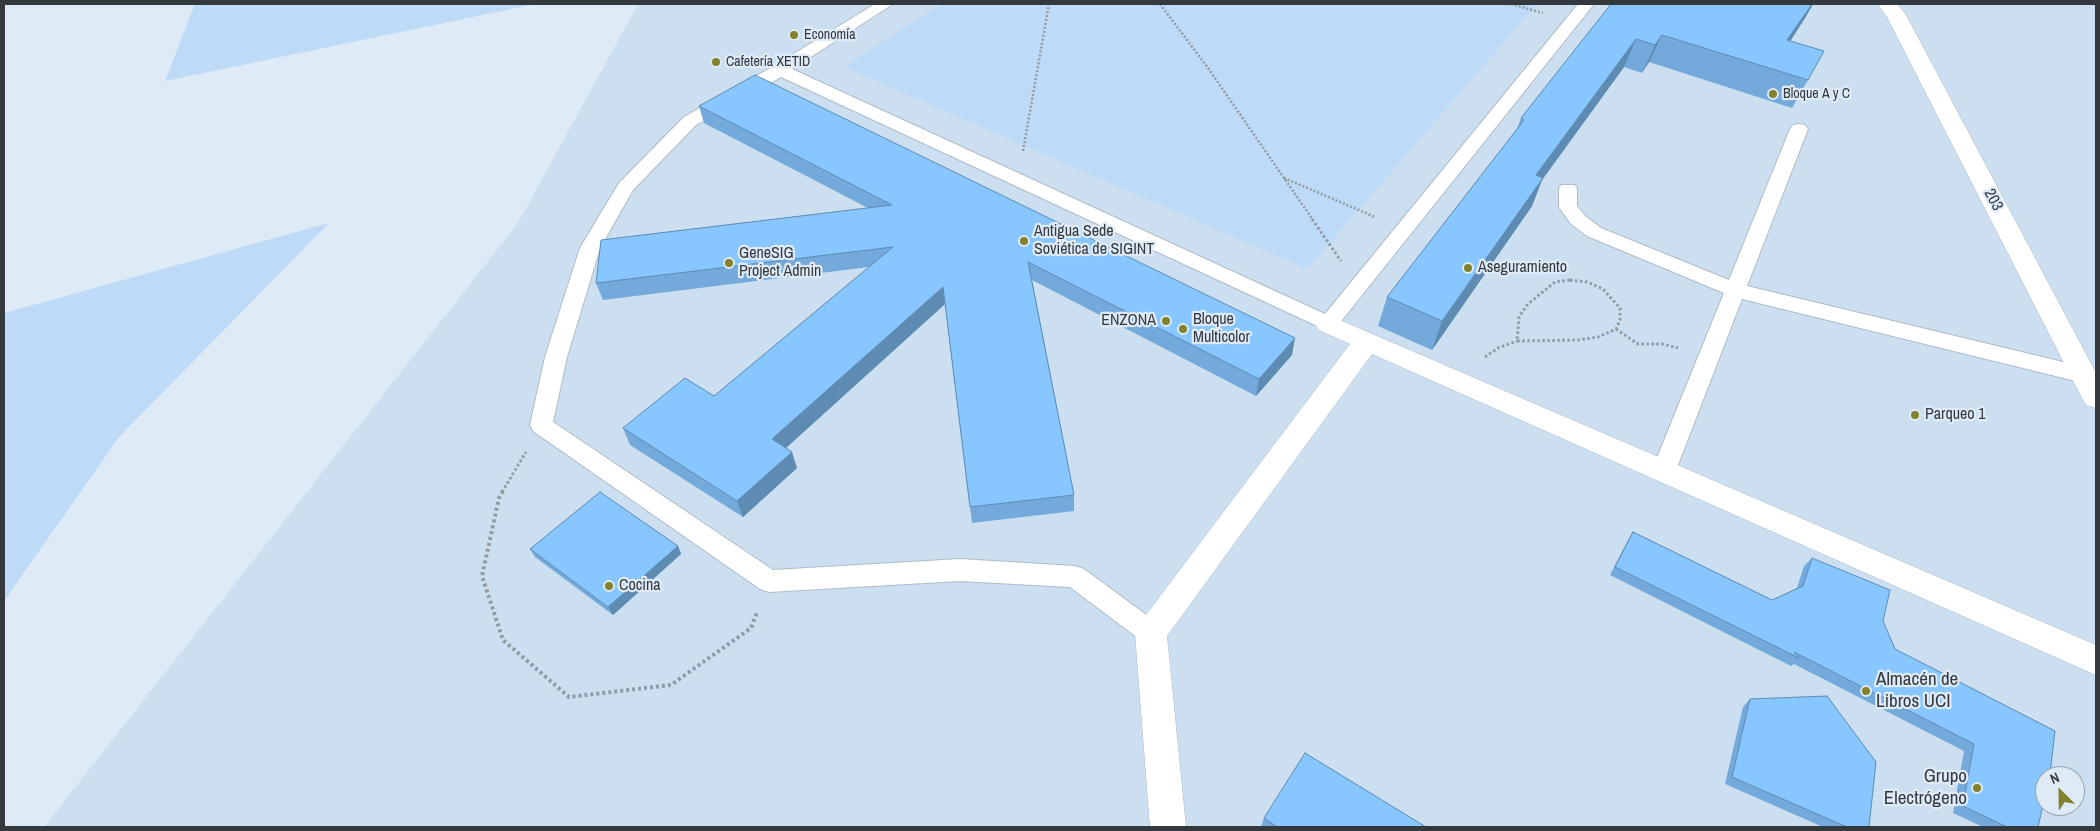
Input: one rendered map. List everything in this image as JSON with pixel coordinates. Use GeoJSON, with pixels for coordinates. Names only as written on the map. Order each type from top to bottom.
{"type":"FeatureCollection","features":[{"type":"Feature","properties":{"kind":"street","name":"203"},"geometry":{"type":"LineString","coordinates":[[1887,4],[1896,15],[2096,398]]}},
{"type":"Feature","properties":{"kind":"street"},"geometry":{"type":"LineString","coordinates":[[1328,324],[2096,660]]}},
{"type":"Feature","properties":{"kind":"street"},"geometry":{"type":"LineString","coordinates":[[1168,827],[1151,633],[1367,341]]}},
{"type":"Feature","properties":{"kind":"lane"},"geometry":{"type":"LineString","coordinates":[[885,4],[780,70],[690,121],[626,187],[590,248],[556,358],[541,425],[769,581],[960,570],[1075,577],[1151,633]]}},
{"type":"Feature","properties":{"kind":"lane"},"geometry":{"type":"LineString","coordinates":[[780,70],[1328,324],[1586,4]]}},
{"type":"Feature","properties":{"kind":"lane"},"geometry":{"type":"LineString","coordinates":[[1664,470],[1799,129]]}},
{"type":"Feature","properties":{"kind":"lane"},"geometry":{"type":"LineString","coordinates":[[1568,189],[1568,207],[1578,220],[1594,232],[1735,290],[2084,374]]}},
{"type":"Feature","properties":{"kind":"path"},"geometry":{"type":"LineString","coordinates":[[1018,181],[1049,4]]}},
{"type":"Feature","properties":{"kind":"path"},"geometry":{"type":"LineString","coordinates":[[1160,4],[1208,68],[1359,286]]}},
{"type":"Feature","properties":{"kind":"path"},"geometry":{"type":"LineString","coordinates":[[1284,177],[1404,230]]}},
{"type":"Feature","properties":{"kind":"path"},"geometry":{"type":"LineString","coordinates":[[1464,382],[1482,358],[1498,348],[1517,341],[1578,340],[1598,337],[1616,328],[1620,320],[1620,308],[1603,289],[1587,282],[1570,280],[1555,282],[1542,290],[1528,304],[1519,317],[1517,341]]}},
{"type":"Feature","properties":{"kind":"path"},"geometry":{"type":"LineString","coordinates":[[1616,328],[1638,344],[1662,344],[1694,353],[1710,350]]}},
{"type":"Feature","properties":{"kind":"path"},"geometry":{"type":"LineString","coordinates":[[541,425],[499,498],[482,576],[503,640],[569,697],[671,685],[751,628],[769,581]]}},
{"type":"Feature","properties":{"kind":"shaded area"},"geometry":{"type":"Polygon","coordinates":[[[195,4],[535,4],[165,81],[195,4]]]}},
{"type":"Feature","properties":{"kind":"shaded area"},"geometry":{"type":"Polygon","coordinates":[[[638,4],[2096,4],[2096,827],[44,827],[518,223],[638,4]]]}},
{"type":"Feature","properties":{"kind":"shaded area"},"geometry":{"type":"Polygon","coordinates":[[[941,4],[1537,4],[1307,269],[844,67],[941,4]]]}},
{"type":"Feature","properties":{"kind":"shaded area"},"geometry":{"type":"Polygon","coordinates":[[[329,223],[119,437],[4,601],[4,313],[329,223]]]}},
{"type":"Feature","properties":{"kind":"building"},"geometry":{"type":"Polygon","coordinates":[[[1611,4],[1812,4],[1787,40],[1824,51],[1808,80],[1662,35],[1655,45],[1636,39],[1536,175],[1543,178],[1442,321],[1387,297],[1524,120],[1521,118],[1611,4]]]}},
{"type":"Feature","properties":{"kind":"building","name":"Bloque Multicolor"},"geometry":{"type":"Polygon","coordinates":[[[755,75],[1295,338],[1259,379],[1028,262],[1074,495],[970,507],[943,287],[772,439],[792,452],[737,501],[623,428],[685,378],[714,396],[893,247],[596,283],[601,240],[892,205],[699,106],[755,75]]]}},
{"type":"Feature","properties":{"kind":"building","name":"Cocina"},"geometry":{"type":"Polygon","coordinates":[[[600,492],[678,546],[608,607],[530,549],[600,492]]]}},
{"type":"Feature","properties":{"kind":"building"},"geometry":{"type":"Polygon","coordinates":[[[1633,532],[1772,600],[1803,586],[1812,558],[1890,590],[1883,621],[1895,649],[2055,731],[2051,766],[2035,766],[2035,816],[2040,816],[2038,827],[2007,827],[1963,806],[1974,744],[1794,652],[1799,658],[1615,567],[1633,532]]]}},
{"type":"Feature","properties":{"kind":"building"},"geometry":{"type":"Polygon","coordinates":[[[1827,696],[1876,762],[1869,827],[1847,827],[1732,777],[1750,699],[1827,696]]]}},
{"type":"Feature","properties":{"kind":"building"},"geometry":{"type":"Polygon","coordinates":[[[1305,753],[1426,827],[1277,827],[1264,818],[1305,753]]]}},
{"type":"Feature","properties":{"kind":"place","name":"Economía"},"geometry":{"type":"Point","coordinates":[794,35]}},
{"type":"Feature","properties":{"kind":"place","name":"Cafetería XETID"},"geometry":{"type":"Point","coordinates":[716,62]}},
{"type":"Feature","properties":{"kind":"place","name":"Bloque A y C"},"geometry":{"type":"Point","coordinates":[1773,94]}},
{"type":"Feature","properties":{"kind":"place","name":"Antigua Sede Soviética de SIGINT"},"geometry":{"type":"Point","coordinates":[1024,241]}},
{"type":"Feature","properties":{"kind":"place","name":"GeneSIG Project Admin"},"geometry":{"type":"Point","coordinates":[729,263]}},
{"type":"Feature","properties":{"kind":"place","name":"Aseguramiento"},"geometry":{"type":"Point","coordinates":[1468,268]}},
{"type":"Feature","properties":{"kind":"place","name":"ENZONA"},"geometry":{"type":"Point","coordinates":[1166,321]}},
{"type":"Feature","properties":{"kind":"place","name":"Bloque Multicolor"},"geometry":{"type":"Point","coordinates":[1183,329]}},
{"type":"Feature","properties":{"kind":"place","name":"Parqueo 1"},"geometry":{"type":"Point","coordinates":[1915,415]}},
{"type":"Feature","properties":{"kind":"place","name":"Cocina"},"geometry":{"type":"Point","coordinates":[609,586]}},
{"type":"Feature","properties":{"kind":"place","name":"Almacén de Libros UCI"},"geometry":{"type":"Point","coordinates":[1866,691]}},
{"type":"Feature","properties":{"kind":"place","name":"Grupo Electrógeno"},"geometry":{"type":"Point","coordinates":[1977,788]}}]}
